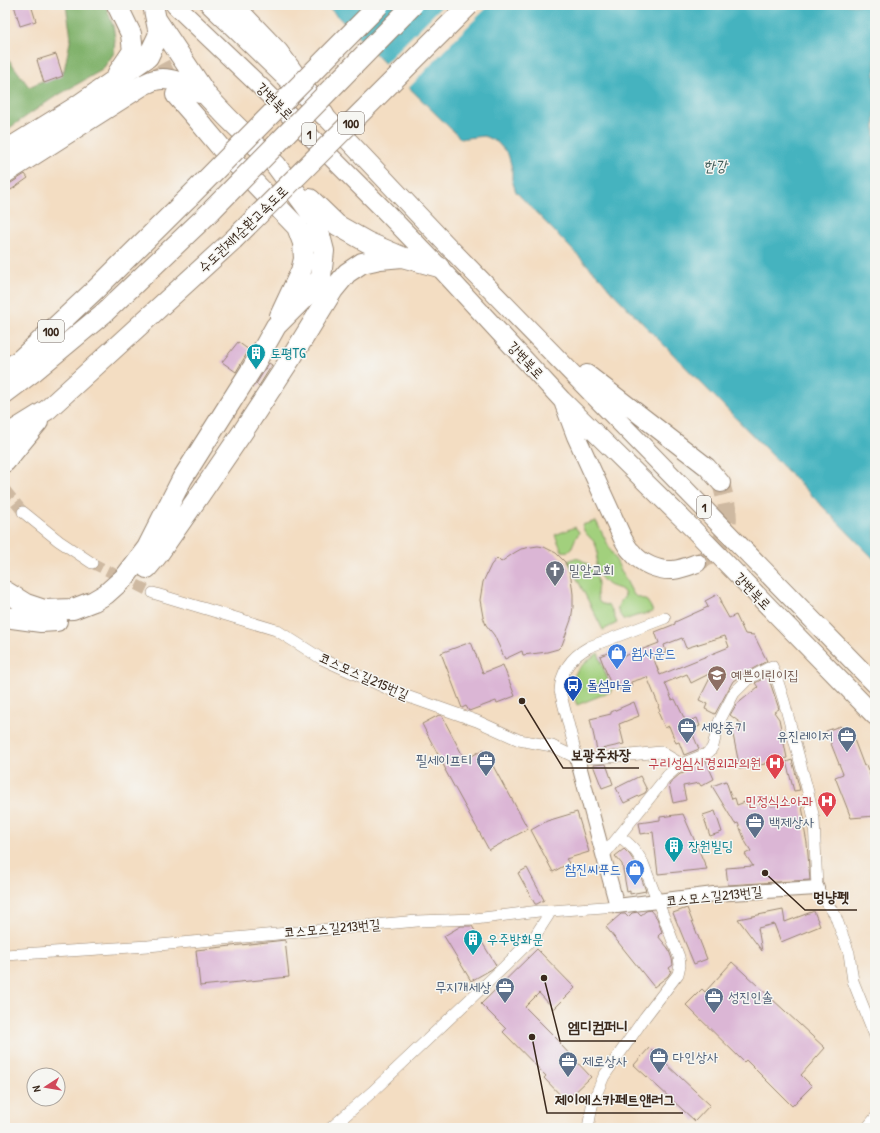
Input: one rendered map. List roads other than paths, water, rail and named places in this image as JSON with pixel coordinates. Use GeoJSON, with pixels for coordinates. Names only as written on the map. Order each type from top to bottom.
{"type":"FeatureCollection","features":[{"type":"Feature","properties":{"kind":"highway"},"geometry":{"type":"LineString","coordinates":[[112,81],[133,51],[131,34],[117,5]]}},
{"type":"Feature","properties":{"kind":"highway"},"geometry":{"type":"LineString","coordinates":[[130,5],[146,38]]}},
{"type":"Feature","properties":{"kind":"highway","name":"강변북로"},"geometry":{"type":"LineString","coordinates":[[175,5],[263,89],[380,206],[439,267],[562,400],[694,530],[875,716]]}},
{"type":"Feature","properties":{"kind":"highway","name":"강변북로"},"geometry":{"type":"LineString","coordinates":[[210,5],[324,115]]}},
{"type":"Feature","properties":{"kind":"highway"},"geometry":{"type":"LineString","coordinates":[[233,5],[278,52],[324,115]]}},
{"type":"Feature","properties":{"kind":"highway","name":"100"},"geometry":{"type":"LineString","coordinates":[[5,371],[21,359],[96,289],[379,5]]}},
{"type":"Feature","properties":{"kind":"highway","name":"100"},"geometry":{"type":"LineString","coordinates":[[5,393],[33,372],[104,313],[208,215],[413,5]]}},
{"type":"Feature","properties":{"kind":"highway","name":"수도권제1순환고속도로"},"geometry":{"type":"LineString","coordinates":[[5,436],[47,410],[234,240],[468,5]]}},
{"type":"Feature","properties":{"kind":"highway"},"geometry":{"type":"LineString","coordinates":[[5,151],[74,108],[148,57],[159,34],[154,12]]}},
{"type":"Feature","properties":{"kind":"highway"},"geometry":{"type":"LineString","coordinates":[[154,12],[208,97],[337,225],[367,242],[402,257],[439,267]]}},
{"type":"Feature","properties":{"kind":"highway"},"geometry":{"type":"LineString","coordinates":[[5,173],[143,85],[155,80],[172,80],[188,86],[208,97]]}},
{"type":"Feature","properties":{"kind":"highway"},"geometry":{"type":"LineString","coordinates":[[5,591],[26,604],[44,610],[73,609],[94,601],[106,594],[125,576],[147,548],[182,479],[253,367],[276,326],[301,271],[304,259],[303,243],[297,227],[223,150],[176,95]]}},
{"type":"Feature","properties":{"kind":"highway","name":"1"},"geometry":{"type":"LineString","coordinates":[[324,115],[445,243],[875,684]]}},
{"type":"Feature","properties":{"kind":"highway"},"geometry":{"type":"LineString","coordinates":[[275,164],[316,220],[324,251],[321,277],[312,290],[276,326]]}},
{"type":"Feature","properties":{"kind":"highway"},"geometry":{"type":"LineString","coordinates":[[5,617],[41,622],[76,621],[103,611],[125,593],[157,556],[199,496],[244,430],[337,285],[347,273],[362,263],[380,259],[402,257]]}},
{"type":"Feature","properties":{"kind":"highway"},"geometry":{"type":"LineString","coordinates":[[5,358],[96,289]]}},
{"type":"Feature","properties":{"kind":"highway"},"geometry":{"type":"LineString","coordinates":[[532,331],[707,467],[721,483]]}},
{"type":"Feature","properties":{"kind":"highway"},"geometry":{"type":"LineString","coordinates":[[562,400],[576,436],[623,539],[631,552],[641,561],[657,568],[672,570],[684,568],[697,563]]}},
{"type":"Feature","properties":{"kind":"highway"},"geometry":{"type":"LineString","coordinates":[[5,462],[47,410]]}},
{"type":"Feature","properties":{"kind":"street"},"geometry":{"type":"LineString","coordinates":[[23,512],[59,541],[92,563]]}},
{"type":"Feature","properties":{"kind":"street","name":"코스모스길215번길"},"geometry":{"type":"LineString","coordinates":[[153,593],[276,630],[322,660],[395,692],[477,721],[519,740],[552,746],[577,758],[598,758],[657,752],[665,754],[681,764]]}},
{"type":"Feature","properties":{"kind":"street"},"geometry":{"type":"LineString","coordinates":[[617,906],[577,758],[560,691],[560,683],[568,664],[578,653],[588,647],[665,618]]}},
{"type":"Feature","properties":{"kind":"street"},"geometry":{"type":"LineString","coordinates":[[603,856],[668,775],[681,764],[710,751],[713,746],[719,722],[734,693],[748,680],[772,666],[784,701],[814,819],[817,888],[835,916],[849,953],[854,981],[875,1036]]}},
{"type":"Feature","properties":{"kind":"street","name":"코스모스길213번길"},"geometry":{"type":"LineString","coordinates":[[618,836],[630,844],[637,852],[643,863],[658,902]]}},
{"type":"Feature","properties":{"kind":"street","name":"코스모스길213번길"},"geometry":{"type":"LineString","coordinates":[[5,955],[148,946],[417,920],[475,919],[539,911],[551,912],[617,906],[714,894],[817,888]]}},
{"type":"Feature","properties":{"kind":"street"},"geometry":{"type":"LineString","coordinates":[[588,1128],[592,1106],[604,1076],[678,974],[680,965],[679,957],[658,902]]}},
{"type":"Feature","properties":{"kind":"street"},"geometry":{"type":"LineString","coordinates":[[331,1128],[372,1092],[504,967],[535,936],[551,912]]}},
{"type":"Feature","properties":{"kind":"street"},"geometry":{"type":"LineString","coordinates":[[867,1128],[875,1118]]}},
{"type":"Feature","properties":{"kind":"water","name":"한강"},"geometry":{"type":"Polygon","coordinates":[[[326,5],[875,5],[875,560],[516,192],[512,180],[512,168],[508,154],[497,142],[484,136],[461,139],[326,5]]]}},
{"type":"Feature","properties":{"kind":"tunnel"},"geometry":{"type":"LineString","coordinates":[[146,38],[175,93]]}},
{"type":"Feature","properties":{"kind":"tunnel"},"geometry":{"type":"LineString","coordinates":[[697,563],[713,553],[723,538],[726,530],[728,515],[721,483]]}},
{"type":"Feature","properties":{"kind":"tunnel"},"geometry":{"type":"LineString","coordinates":[[5,490],[23,512]]}},
{"type":"Feature","properties":{"kind":"tunnel"},"geometry":{"type":"LineString","coordinates":[[92,563],[153,593]]}},
{"type":"Feature","properties":{"kind":"place","name":"토평TG"},"geometry":{"type":"Point","coordinates":[256,370]}},
{"type":"Feature","properties":{"kind":"place","name":"밀알교회"},"geometry":{"type":"Point","coordinates":[555,587]}},
{"type":"Feature","properties":{"kind":"place","name":"웜사운드"},"geometry":{"type":"Point","coordinates":[617,670]}},
{"type":"Feature","properties":{"kind":"place","name":"예쁜이린이집"},"geometry":{"type":"Point","coordinates":[717,692]}},
{"type":"Feature","properties":{"kind":"place","name":"보광주차장"},"geometry":{"type":"Point","coordinates":[522,701]}},
{"type":"Feature","properties":{"kind":"place","name":"돌섬마을"},"geometry":{"type":"Point","coordinates":[573,702]}},
{"type":"Feature","properties":{"kind":"place","name":"세앙중기"},"geometry":{"type":"Point","coordinates":[687,744]}},
{"type":"Feature","properties":{"kind":"place","name":"유진레이저"},"geometry":{"type":"Point","coordinates":[847,753]}},
{"type":"Feature","properties":{"kind":"place","name":"필세이프티"},"geometry":{"type":"Point","coordinates":[486,777]}},
{"type":"Feature","properties":{"kind":"place","name":"구리성심신경외과의원"},"geometry":{"type":"Point","coordinates":[775,780]}},
{"type":"Feature","properties":{"kind":"place","name":"민정식소아과"},"geometry":{"type":"Point","coordinates":[827,818]}},
{"type":"Feature","properties":{"kind":"place","name":"백제상사"},"geometry":{"type":"Point","coordinates":[755,839]}},
{"type":"Feature","properties":{"kind":"place","name":"장원빌딩"},"geometry":{"type":"Point","coordinates":[674,863]}},
{"type":"Feature","properties":{"kind":"place","name":"멍냥펫"},"geometry":{"type":"Point","coordinates":[765,873]}},
{"type":"Feature","properties":{"kind":"place","name":"참진씨푸드"},"geometry":{"type":"Point","coordinates":[635,886]}},
{"type":"Feature","properties":{"kind":"place","name":"우주방화문"},"geometry":{"type":"Point","coordinates":[473,956]}},
{"type":"Feature","properties":{"kind":"place","name":"엠디컴퍼니"},"geometry":{"type":"Point","coordinates":[544,978]}},
{"type":"Feature","properties":{"kind":"place","name":"무지개세상"},"geometry":{"type":"Point","coordinates":[505,1004]}},
{"type":"Feature","properties":{"kind":"place","name":"성진인솔"},"geometry":{"type":"Point","coordinates":[714,1014]}},
{"type":"Feature","properties":{"kind":"place","name":"제이에스카페트앤러그"},"geometry":{"type":"Point","coordinates":[532,1037]}},
{"type":"Feature","properties":{"kind":"place","name":"다인상사"},"geometry":{"type":"Point","coordinates":[659,1074]}},
{"type":"Feature","properties":{"kind":"place","name":"제로상사"},"geometry":{"type":"Point","coordinates":[568,1078]}}]}
